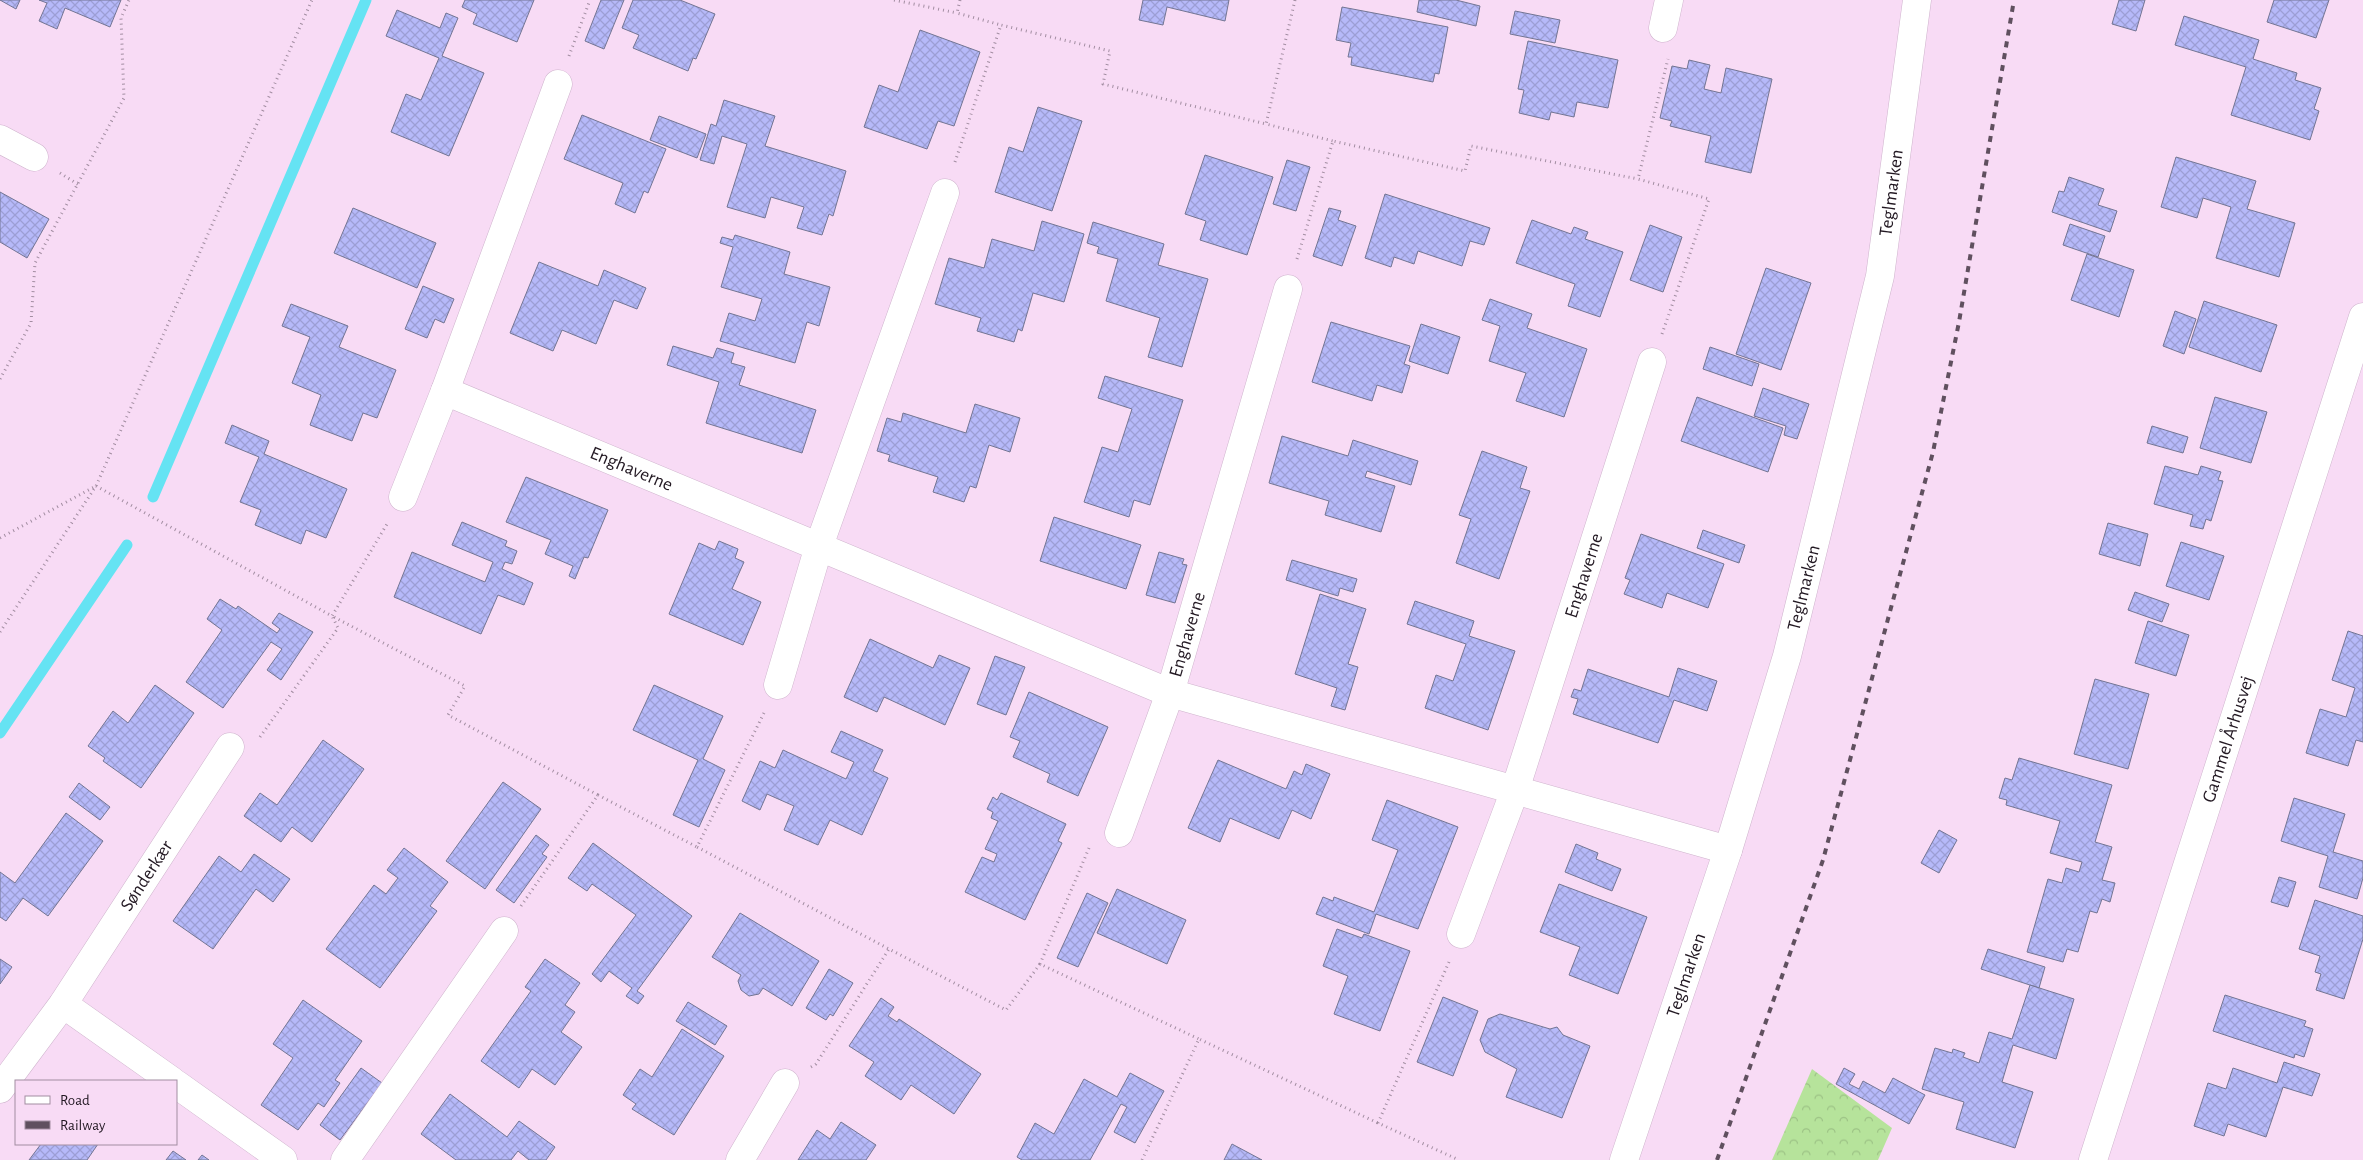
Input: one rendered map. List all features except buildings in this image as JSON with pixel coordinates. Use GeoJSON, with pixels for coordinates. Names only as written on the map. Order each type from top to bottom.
{"type":"FeatureCollection","features":[{"type":"Feature","properties":{"kind":"street"},"geometry":{"type":"LineString","coordinates":[[1663,28],[1669,0]]}},
{"type":"Feature","properties":{"kind":"street","name":"Teglmarken"},"geometry":{"type":"LineString","coordinates":[[1624,1160],[1728,850],[1787,656],[1880,276],[1917,0]]}},
{"type":"Feature","properties":{"kind":"street"},"geometry":{"type":"LineString","coordinates":[[402,497],[445,391],[558,84]]}},
{"type":"Feature","properties":{"kind":"street"},"geometry":{"type":"LineString","coordinates":[[0,139],[34,157]]}},
{"type":"Feature","properties":{"kind":"street"},"geometry":{"type":"LineString","coordinates":[[778,686],[820,546],[945,193]]}},
{"type":"Feature","properties":{"kind":"street","name":"Enghaverne"},"geometry":{"type":"LineString","coordinates":[[1119,833],[1170,693],[1288,289]]}},
{"type":"Feature","properties":{"kind":"street","name":"Gammel Århusvej"},"geometry":{"type":"LineString","coordinates":[[2093,1160],[2363,317]]}},
{"type":"Feature","properties":{"kind":"street","name":"Enghaverne"},"geometry":{"type":"LineString","coordinates":[[1461,934],[1515,790],[1652,362]]}},
{"type":"Feature","properties":{"kind":"street","name":"Enghaverne"},"geometry":{"type":"LineString","coordinates":[[445,391],[1170,693],[1728,850]]}},
{"type":"Feature","properties":{"kind":"street","name":"Sønderkær"},"geometry":{"type":"LineString","coordinates":[[0,1088],[63,1004],[230,748]]}},
{"type":"Feature","properties":{"kind":"street"},"geometry":{"type":"LineString","coordinates":[[345,1160],[504,931]]}},
{"type":"Feature","properties":{"kind":"street"},"geometry":{"type":"LineString","coordinates":[[63,1004],[171,1080]]}},
{"type":"Feature","properties":{"kind":"street"},"geometry":{"type":"LineString","coordinates":[[740,1160],[786,1083]]}},
{"type":"Feature","properties":{"kind":"street"},"geometry":{"type":"LineString","coordinates":[[178,1085],[282,1160]]}},
{"type":"Feature","properties":{"kind":"path"},"geometry":{"type":"LineString","coordinates":[[0,379],[31,323],[35,263],[124,98],[121,18],[129,0]]}},
{"type":"Feature","properties":{"kind":"path"},"geometry":{"type":"LineString","coordinates":[[0,632],[96,486],[312,0]]}},
{"type":"Feature","properties":{"kind":"path"},"geometry":{"type":"LineString","coordinates":[[558,84],[590,0]]}},
{"type":"Feature","properties":{"kind":"path"},"geometry":{"type":"LineString","coordinates":[[894,0],[957,12],[1001,25],[1110,51],[1102,84],[1333,141],[1465,171],[1471,146],[1638,179],[1709,199],[1652,362]]}},
{"type":"Feature","properties":{"kind":"path"},"geometry":{"type":"LineString","coordinates":[[957,12],[960,0]]}},
{"type":"Feature","properties":{"kind":"path"},"geometry":{"type":"LineString","coordinates":[[1266,124],[1296,0]]}},
{"type":"Feature","properties":{"kind":"path"},"geometry":{"type":"LineString","coordinates":[[945,193],[1001,25]]}},
{"type":"Feature","properties":{"kind":"path"},"geometry":{"type":"LineString","coordinates":[[1638,179],[1669,53],[1663,28]]}},
{"type":"Feature","properties":{"kind":"path"},"geometry":{"type":"LineString","coordinates":[[1288,289],[1333,141]]}},
{"type":"Feature","properties":{"kind":"path"},"geometry":{"type":"LineString","coordinates":[[0,538],[96,486]]}},
{"type":"Feature","properties":{"kind":"path"},"geometry":{"type":"LineString","coordinates":[[96,486],[332,616],[465,686],[448,716],[1006,1010],[1040,964],[1090,844],[1119,833]]}},
{"type":"Feature","properties":{"kind":"path"},"geometry":{"type":"LineString","coordinates":[[332,616],[402,497]]}},
{"type":"Feature","properties":{"kind":"path"},"geometry":{"type":"LineString","coordinates":[[230,748],[254,744],[338,628],[332,616]]}},
{"type":"Feature","properties":{"kind":"path"},"geometry":{"type":"LineString","coordinates":[[697,847],[778,686]]}},
{"type":"Feature","properties":{"kind":"path"},"geometry":{"type":"LineString","coordinates":[[504,931],[598,795]]}},
{"type":"Feature","properties":{"kind":"path"},"geometry":{"type":"LineString","coordinates":[[1378,1123],[1461,934]]}},
{"type":"Feature","properties":{"kind":"path"},"geometry":{"type":"LineString","coordinates":[[786,1083],[816,1064],[889,949]]}},
{"type":"Feature","properties":{"kind":"path"},"geometry":{"type":"LineString","coordinates":[[1040,964],[1459,1160]]}},
{"type":"Feature","properties":{"kind":"path"},"geometry":{"type":"LineString","coordinates":[[1142,1160],[1199,1039]]}},
{"type":"Feature","properties":{"kind":"green space"},"geometry":{"type":"Polygon","coordinates":[[[1812,1069],[1892,1128],[1878,1160],[1772,1160],[1812,1069]]]}},
{"type":"Feature","properties":{"kind":"waterway"},"geometry":{"type":"LineString","coordinates":[[153,497],[366,0]]}},
{"type":"Feature","properties":{"kind":"waterway"},"geometry":{"type":"LineString","coordinates":[[0,733],[127,545]]}},
{"type":"Feature","properties":{"kind":"railway"},"geometry":{"type":"LineString","coordinates":[[1717,1160],[1823,860],[1933,452],[1959,322],[2014,0]]}}]}
